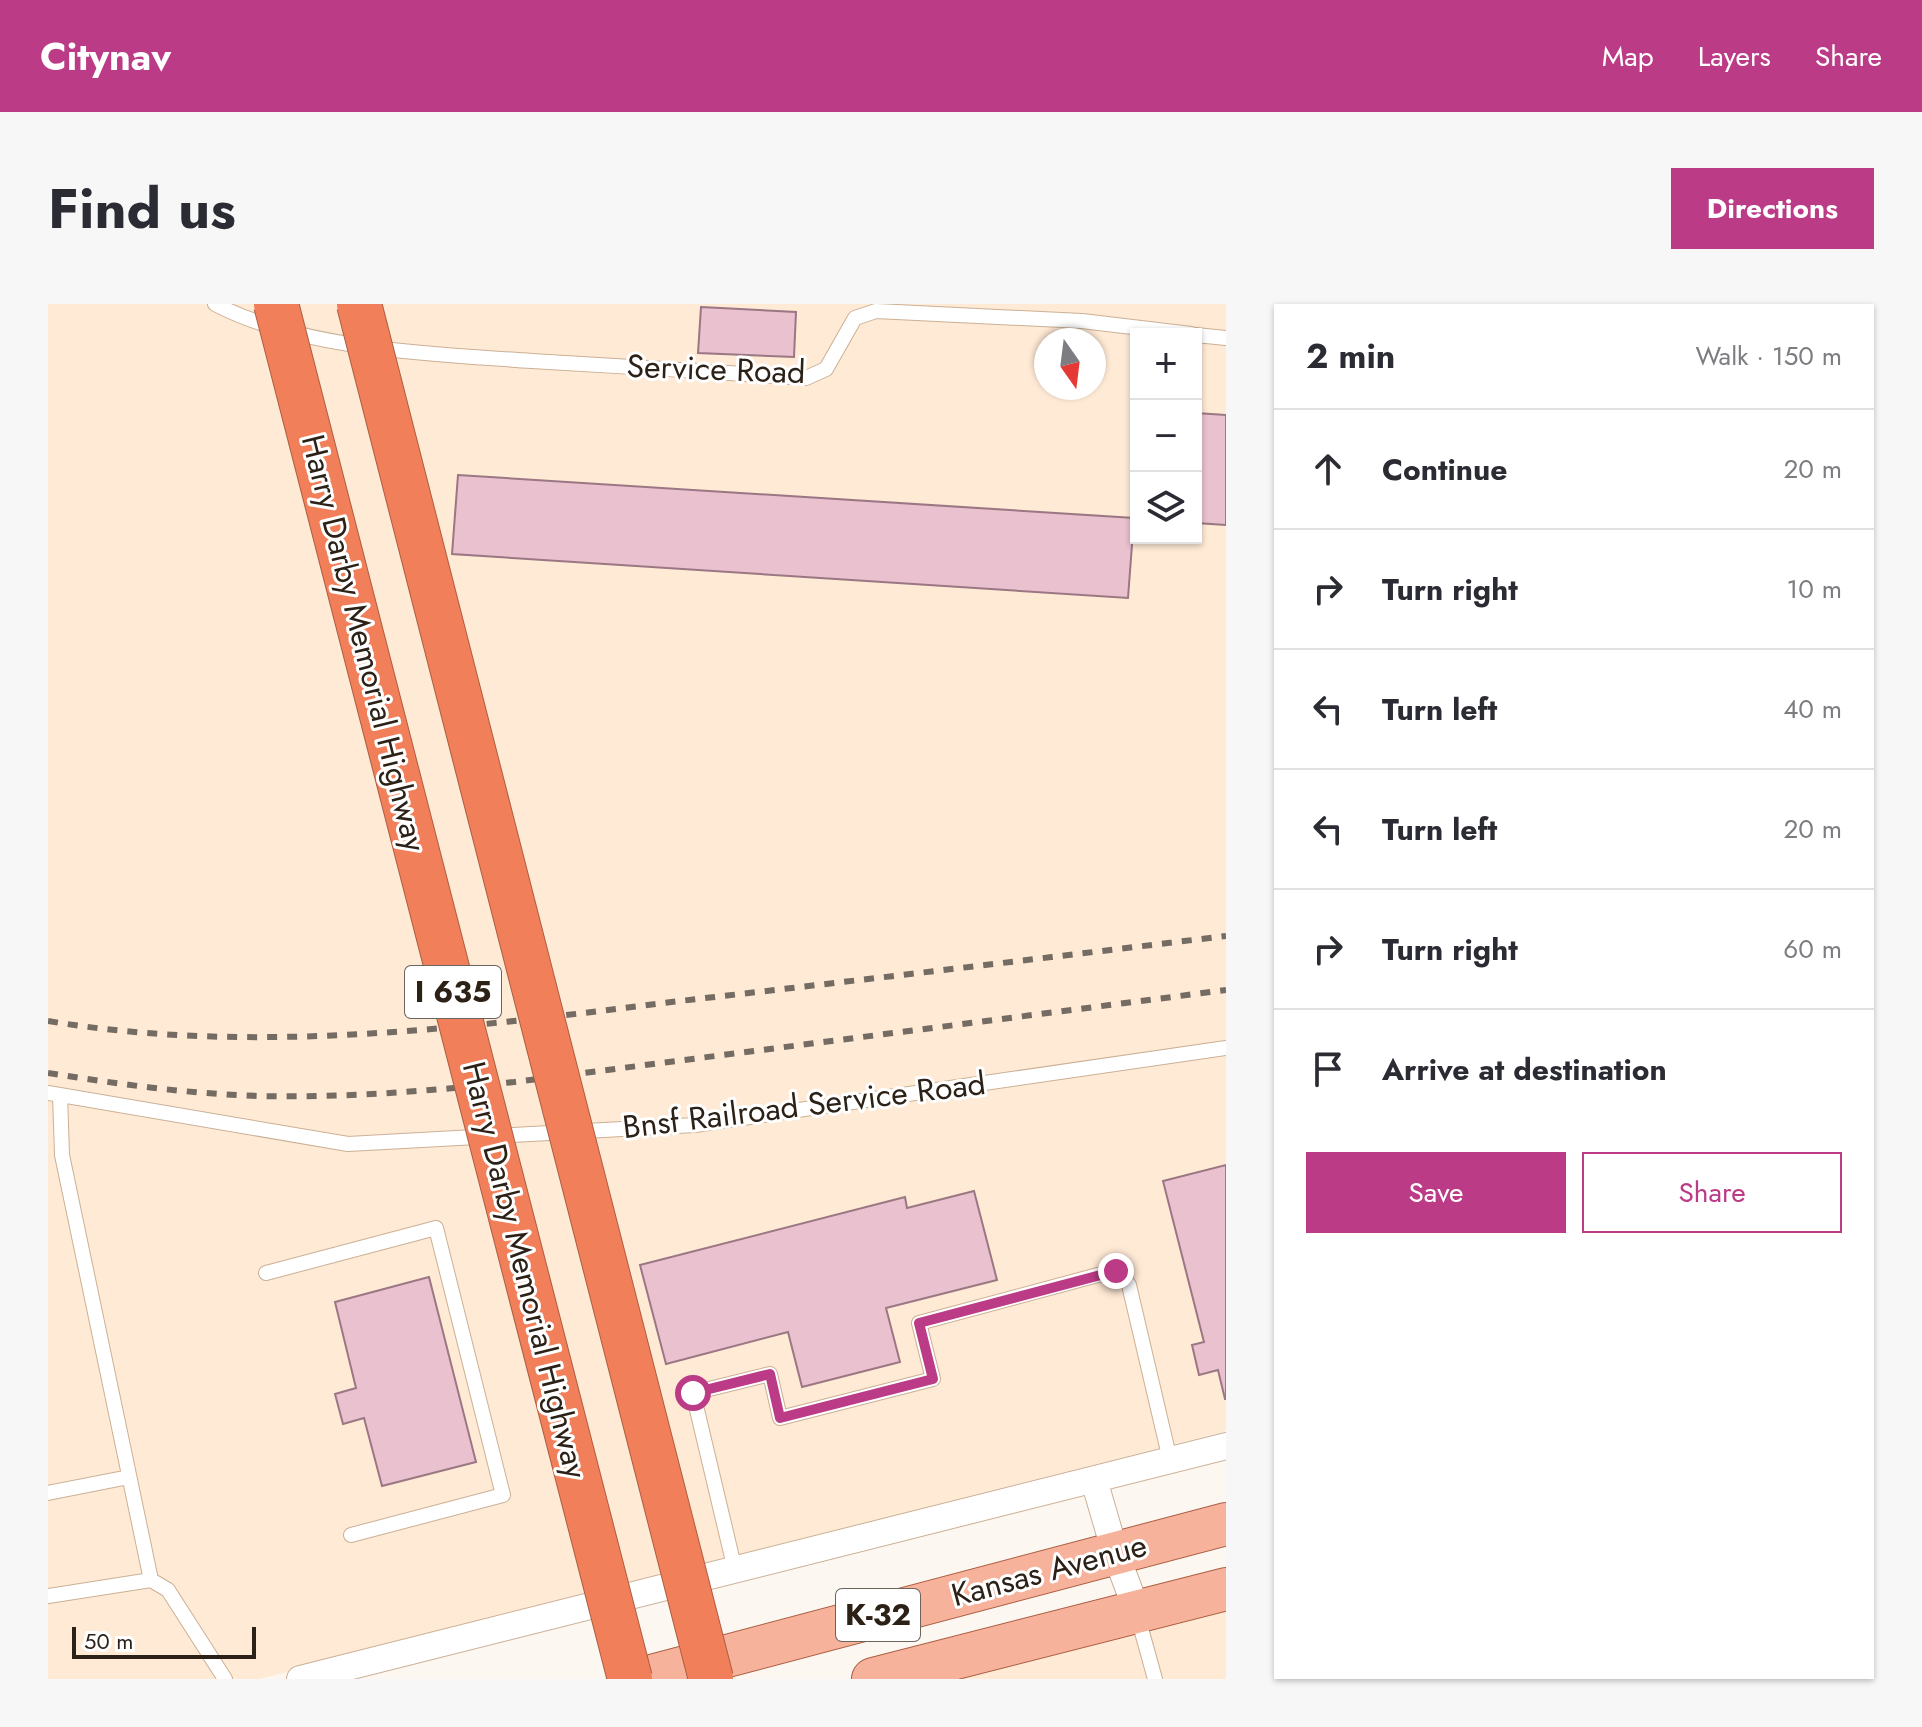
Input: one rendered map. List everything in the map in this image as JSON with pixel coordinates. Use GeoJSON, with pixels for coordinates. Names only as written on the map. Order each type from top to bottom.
{"type":"FeatureCollection","features":[{"type":"Feature","properties":{"kind":"highway","name":"Harry Darby Memorial Highway"},"geometry":{"type":"LineString","coordinates":[[276,304],[630,1679]]}},
{"type":"Feature","properties":{"kind":"highway","name":"I 635"},"geometry":{"type":"LineString","coordinates":[[359,304],[711,1679]]}},
{"type":"Feature","properties":{"kind":"main road","name":"Kansas Avenue"},"geometry":{"type":"LineString","coordinates":[[640,1679],[1226,1524]]}},
{"type":"Feature","properties":{"kind":"main road","name":"Kansas Avenue"},"geometry":{"type":"LineString","coordinates":[[873,1679],[1226,1589]]}},
{"type":"Feature","properties":{"kind":"street"},"geometry":{"type":"LineString","coordinates":[[300,1679],[1226,1446]]}},
{"type":"Feature","properties":{"kind":"street"},"geometry":{"type":"LineString","coordinates":[[1094,1480],[1115,1552],[1137,1611]]}},
{"type":"Feature","properties":{"kind":"lane","name":"Service Road"},"geometry":{"type":"LineString","coordinates":[[215,304],[241,317],[325,339],[417,353],[806,378],[826,369],[855,318],[876,311],[1082,321],[1142,328]]}},
{"type":"Feature","properties":{"kind":"lane","name":"Service Road"},"geometry":{"type":"LineString","coordinates":[[1202,335],[1226,338]]}},
{"type":"Feature","properties":{"kind":"lane","name":"Bnsf Railroad Service Road"},"geometry":{"type":"LineString","coordinates":[[54,1094],[348,1144],[695,1125],[1226,1048]]}},
{"type":"Feature","properties":{"kind":"lane"},"geometry":{"type":"LineString","coordinates":[[54,1094],[62,1155],[151,1580]]}},
{"type":"Feature","properties":{"kind":"lane"},"geometry":{"type":"LineString","coordinates":[[266,1273],[436,1228],[503,1495],[351,1535]]}},
{"type":"Feature","properties":{"kind":"lane"},"geometry":{"type":"LineString","coordinates":[[735,1570],[693,1393],[770,1374],[780,1418],[933,1379],[919,1323],[1109,1272],[1121,1274],[1129,1285],[1170,1460]]}},
{"type":"Feature","properties":{"kind":"lane"},"geometry":{"type":"LineString","coordinates":[[48,1493],[129,1477]]}},
{"type":"Feature","properties":{"kind":"lane"},"geometry":{"type":"LineString","coordinates":[[48,1596],[151,1580],[168,1590],[225,1679]]}},
{"type":"Feature","properties":{"kind":"lane"},"geometry":{"type":"LineString","coordinates":[[1137,1611],[1155,1679]]}},
{"type":"Feature","properties":{"kind":"shaded area"},"geometry":{"type":"Polygon","coordinates":[[[48,304],[1226,304],[1226,1431],[260,1679],[48,1679],[48,304]]]}},
{"type":"Feature","properties":{"kind":"shaded area"},"geometry":{"type":"Polygon","coordinates":[[[1226,1593],[1226,1679],[885,1679],[1226,1593]]]}},
{"type":"Feature","properties":{"kind":"building"},"geometry":{"type":"Polygon","coordinates":[[[701,307],[796,312],[794,357],[698,353],[701,307]]]}},
{"type":"Feature","properties":{"kind":"building"},"geometry":{"type":"Polygon","coordinates":[[[1202,413],[1226,415],[1226,525],[1202,523],[1202,413]]]}},
{"type":"Feature","properties":{"kind":"building"},"geometry":{"type":"Polygon","coordinates":[[[458,475],[1130,518],[1132,544],[1128,598],[452,554],[458,475]]]}},
{"type":"Feature","properties":{"kind":"building"},"geometry":{"type":"Polygon","coordinates":[[[1226,1165],[1225,1399],[1218,1370],[1199,1375],[1192,1345],[1204,1342],[1163,1181],[1226,1165]]]}},
{"type":"Feature","properties":{"kind":"building"},"geometry":{"type":"Polygon","coordinates":[[[974,1191],[997,1280],[886,1308],[900,1362],[802,1387],[788,1332],[666,1364],[640,1265],[905,1197],[907,1208],[974,1191]]]}},
{"type":"Feature","properties":{"kind":"building"},"geometry":{"type":"Polygon","coordinates":[[[429,1277],[476,1462],[382,1486],[364,1418],[343,1424],[335,1394],[356,1388],[335,1302],[429,1277]]]}},
{"type":"Feature","properties":{"kind":"railway"},"geometry":{"type":"LineString","coordinates":[[48,1021],[127,1031],[206,1036],[364,1034],[523,1020],[1226,936]]}},
{"type":"Feature","properties":{"kind":"railway"},"geometry":{"type":"LineString","coordinates":[[48,1073],[233,1095],[324,1096],[419,1091],[514,1082],[1226,990]]}},
{"type":"Feature","properties":{"kind":"route"},"geometry":{"type":"LineString","coordinates":[[693,1393],[770,1374],[780,1418],[933,1379],[919,1323],[1116,1271]]}}]}
